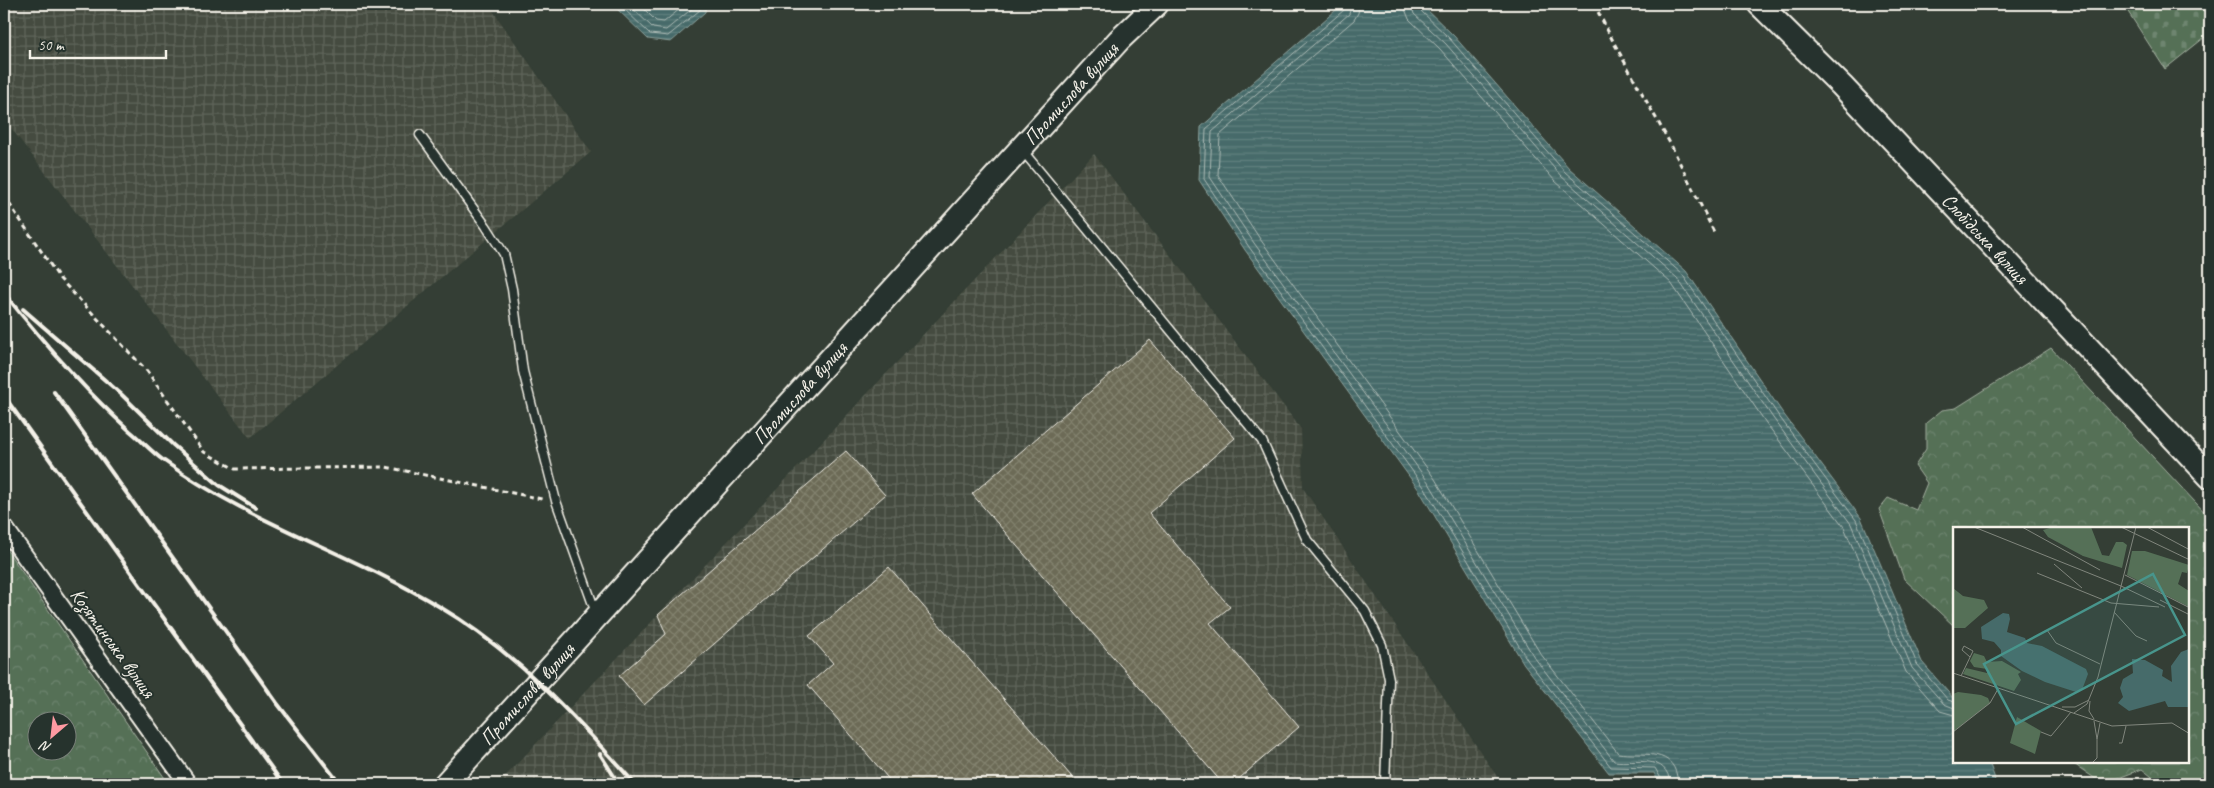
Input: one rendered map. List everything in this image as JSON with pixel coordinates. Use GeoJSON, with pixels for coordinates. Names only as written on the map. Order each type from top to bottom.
{"type":"FeatureCollection","features":[{"type":"Feature","properties":{"kind":"street","name":"Промислова вулиця"},"geometry":{"type":"LineString","coordinates":[[445,784],[1119,40],[1157,4]]}},
{"type":"Feature","properties":{"kind":"street","name":"Слобідська вулиця"},"geometry":{"type":"LineString","coordinates":[[1759,5],[1842,86],[2208,469]]}},
{"type":"Feature","properties":{"kind":"street","name":"Козятинська вулиця"},"geometry":{"type":"LineString","coordinates":[[4,527],[188,784]]}},
{"type":"Feature","properties":{"kind":"lane"},"geometry":{"type":"LineString","coordinates":[[420,135],[504,254],[512,289],[523,370],[556,501],[597,617]]}},
{"type":"Feature","properties":{"kind":"lane"},"geometry":{"type":"LineString","coordinates":[[1021,148],[1262,442],[1307,540],[1365,611],[1382,645],[1389,679],[1384,784]]}},
{"type":"Feature","properties":{"kind":"path"},"geometry":{"type":"LineString","coordinates":[[1594,4],[1671,145],[1715,234]]}},
{"type":"Feature","properties":{"kind":"path"},"geometry":{"type":"LineString","coordinates":[[4,196],[60,279],[147,371],[204,452],[235,469],[386,467],[556,501]]}},
{"type":"Feature","properties":{"kind":"shaded area"},"geometry":{"type":"Polygon","coordinates":[[[4,4],[79,4],[84,10],[92,4],[488,4],[591,152],[250,438],[4,119],[4,4]]]}},
{"type":"Feature","properties":{"kind":"shaded area"},"geometry":{"type":"Polygon","coordinates":[[[1094,154],[1301,429],[1303,488],[1502,784],[498,784],[1094,154]]]}},
{"type":"Feature","properties":{"kind":"green space"},"geometry":{"type":"Polygon","coordinates":[[[2123,4],[2210,4],[2210,33],[2165,69],[2123,4]]]}},
{"type":"Feature","properties":{"kind":"green space"},"geometry":{"type":"Polygon","coordinates":[[[2051,348],[2210,518],[2210,718],[2206,724],[2210,728],[2210,784],[2161,784],[2142,769],[2103,784],[2072,763],[2189,763],[2189,527],[1953,527],[1953,625],[1904,579],[1879,509],[1888,498],[1916,510],[1927,483],[1915,466],[1926,449],[1926,423],[1942,410],[1956,408],[2051,348]]]}},
{"type":"Feature","properties":{"kind":"green space"},"geometry":{"type":"Polygon","coordinates":[[[4,546],[169,784],[4,784],[4,546]]]}},
{"type":"Feature","properties":{"kind":"water"},"geometry":{"type":"Polygon","coordinates":[[[612,4],[706,4],[705,12],[671,42],[648,39],[612,4]]]}},
{"type":"Feature","properties":{"kind":"water"},"geometry":{"type":"Polygon","coordinates":[[[1343,4],[1421,4],[1454,36],[1569,168],[1686,271],[1782,412],[1861,518],[1922,662],[1953,698],[1953,763],[1989,763],[1995,779],[1992,784],[1660,784],[1654,773],[1609,773],[1524,664],[1419,490],[1245,250],[1199,180],[1201,127],[1343,4]]]}},
{"type":"Feature","properties":{"kind":"building"},"geometry":{"type":"Polygon","coordinates":[[[1150,340],[1235,438],[1149,513],[1230,607],[1210,623],[1299,727],[1233,784],[1223,784],[972,494],[1150,340]]]}},
{"type":"Feature","properties":{"kind":"building"},"geometry":{"type":"Polygon","coordinates":[[[846,451],[885,495],[644,705],[619,676],[666,634],[658,615],[846,451]]]}},
{"type":"Feature","properties":{"kind":"building"},"geometry":{"type":"Polygon","coordinates":[[[889,567],[1078,784],[893,784],[808,685],[833,663],[809,636],[889,567]]]}},
{"type":"Feature","properties":{"kind":"railway"},"geometry":{"type":"LineString","coordinates":[[4,293],[80,382],[159,457],[230,502],[406,588],[468,625],[494,644],[544,688],[591,735],[635,784]]}},
{"type":"Feature","properties":{"kind":"railway"},"geometry":{"type":"LineString","coordinates":[[23,309],[121,394],[173,445],[219,485],[256,508]]}},
{"type":"Feature","properties":{"kind":"railway"},"geometry":{"type":"LineString","coordinates":[[54,392],[277,703],[340,784]]}},
{"type":"Feature","properties":{"kind":"railway"},"geometry":{"type":"LineString","coordinates":[[4,396],[283,784]]}},
{"type":"Feature","properties":{"kind":"railway"},"geometry":{"type":"LineString","coordinates":[[600,754],[619,784]]}}]}
